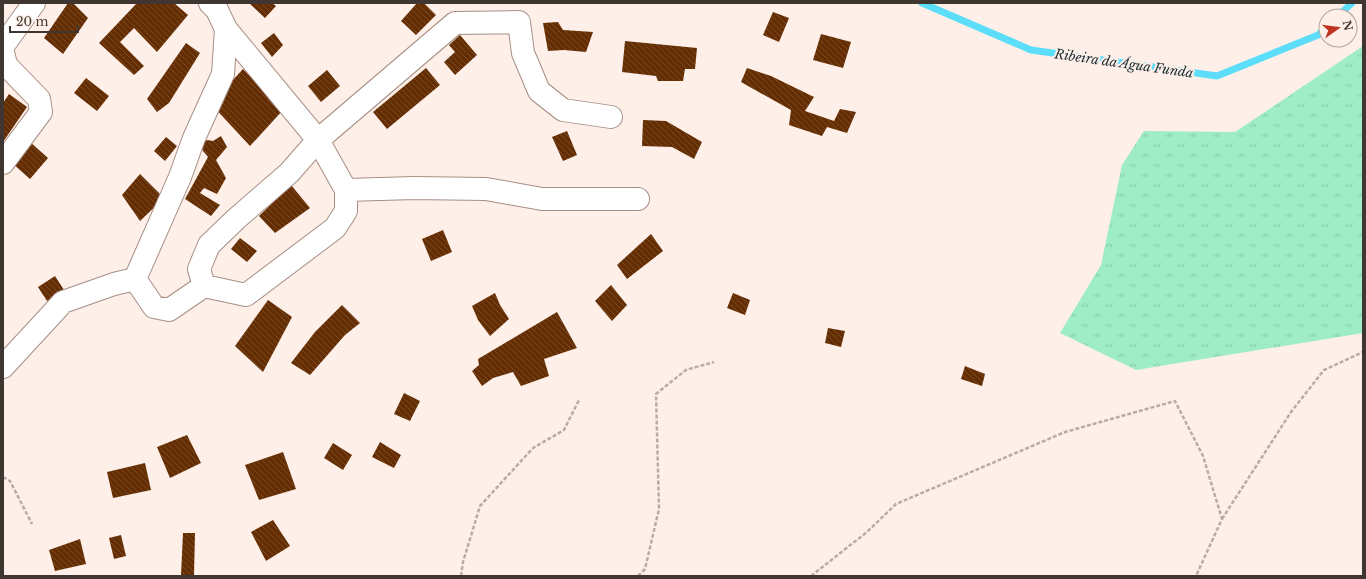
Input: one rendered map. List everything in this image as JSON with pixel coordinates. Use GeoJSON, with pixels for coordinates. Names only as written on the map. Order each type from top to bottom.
{"type":"FeatureCollection","features":[{"type":"Feature","properties":{"kind":"street"},"geometry":{"type":"LineString","coordinates":[[3,46],[34,3]]}},
{"type":"Feature","properties":{"kind":"street"},"geometry":{"type":"LineString","coordinates":[[135,279],[154,307],[169,310],[204,286],[246,295],[335,228],[346,211],[346,190],[318,140],[226,29],[217,10],[210,3]]}},
{"type":"Feature","properties":{"kind":"street"},"geometry":{"type":"LineString","coordinates":[[204,286],[199,270],[209,245],[289,173],[318,140],[455,23],[519,22],[523,53],[539,91],[564,110],[611,117]]}},
{"type":"Feature","properties":{"kind":"street"},"geometry":{"type":"LineString","coordinates":[[135,279],[180,178],[194,138],[223,74],[226,29]]}},
{"type":"Feature","properties":{"kind":"street"},"geometry":{"type":"LineString","coordinates":[[3,52],[6,65],[39,99],[41,112],[4,160]]}},
{"type":"Feature","properties":{"kind":"street"},"geometry":{"type":"LineString","coordinates":[[346,190],[414,188],[486,189],[542,199],[638,199]]}},
{"type":"Feature","properties":{"kind":"street"},"geometry":{"type":"LineString","coordinates":[[3,367],[63,302],[114,284],[135,279]]}},
{"type":"Feature","properties":{"kind":"path"},"geometry":{"type":"LineString","coordinates":[[1196,576],[1222,519],[1291,412],[1324,370],[1363,352]]}},
{"type":"Feature","properties":{"kind":"path"},"geometry":{"type":"LineString","coordinates":[[638,576],[645,569],[659,509],[656,394],[686,370],[714,362]]}},
{"type":"Feature","properties":{"kind":"path"},"geometry":{"type":"LineString","coordinates":[[461,576],[463,562],[480,506],[533,448],[564,430],[578,400]]}},
{"type":"Feature","properties":{"kind":"path"},"geometry":{"type":"LineString","coordinates":[[811,576],[867,532],[896,504],[1065,432],[1175,401],[1202,456],[1222,519]]}},
{"type":"Feature","properties":{"kind":"path"},"geometry":{"type":"LineString","coordinates":[[3,477],[10,481],[32,524]]}},
{"type":"Feature","properties":{"kind":"green space"},"geometry":{"type":"Polygon","coordinates":[[[1363,46],[1363,333],[1136,370],[1060,333],[1101,265],[1122,165],[1144,131],[1235,132],[1363,46]]]}},
{"type":"Feature","properties":{"kind":"building"},"geometry":{"type":"Polygon","coordinates":[[[68,3],[73,3],[88,18],[63,54],[44,38],[68,3]]]}},
{"type":"Feature","properties":{"kind":"building"},"geometry":{"type":"Polygon","coordinates":[[[137,3],[174,3],[188,15],[157,52],[134,28],[120,42],[144,66],[134,75],[99,43],[137,3]]]}},
{"type":"Feature","properties":{"kind":"building"},"geometry":{"type":"Polygon","coordinates":[[[249,3],[272,3],[276,6],[265,18],[249,3]]]}},
{"type":"Feature","properties":{"kind":"building"},"geometry":{"type":"Polygon","coordinates":[[[417,3],[424,3],[436,15],[416,35],[401,21],[417,3]]]}},
{"type":"Feature","properties":{"kind":"building"},"geometry":{"type":"Polygon","coordinates":[[[773,12],[789,18],[779,42],[763,35],[773,12]]]}},
{"type":"Feature","properties":{"kind":"building"},"geometry":{"type":"Polygon","coordinates":[[[558,22],[563,30],[593,32],[586,52],[564,50],[548,51],[543,23],[558,22]]]}},
{"type":"Feature","properties":{"kind":"building"},"geometry":{"type":"Polygon","coordinates":[[[274,33],[283,45],[272,57],[261,43],[274,33]]]}},
{"type":"Feature","properties":{"kind":"building"},"geometry":{"type":"Polygon","coordinates":[[[821,34],[851,42],[843,68],[813,60],[821,34]]]}},
{"type":"Feature","properties":{"kind":"building"},"geometry":{"type":"Polygon","coordinates":[[[460,35],[477,55],[455,75],[444,62],[455,52],[449,45],[460,35]]]}},
{"type":"Feature","properties":{"kind":"building"},"geometry":{"type":"Polygon","coordinates":[[[625,41],[697,48],[695,69],[685,69],[683,81],[658,81],[656,76],[622,72],[625,41]]]}},
{"type":"Feature","properties":{"kind":"building"},"geometry":{"type":"Polygon","coordinates":[[[186,43],[200,53],[169,103],[157,112],[147,99],[186,43]]]}},
{"type":"Feature","properties":{"kind":"building"},"geometry":{"type":"Polygon","coordinates":[[[426,68],[440,85],[387,129],[373,112],[426,68]]]}},
{"type":"Feature","properties":{"kind":"building"},"geometry":{"type":"Polygon","coordinates":[[[747,68],[771,76],[814,97],[805,111],[834,121],[840,109],[856,112],[847,133],[827,127],[822,136],[789,125],[791,110],[741,82],[747,68]]]}},
{"type":"Feature","properties":{"kind":"building"},"geometry":{"type":"Polygon","coordinates":[[[243,69],[283,110],[250,146],[211,104],[243,69]]]}},
{"type":"Feature","properties":{"kind":"building"},"geometry":{"type":"Polygon","coordinates":[[[327,70],[340,86],[321,102],[308,86],[327,70]]]}},
{"type":"Feature","properties":{"kind":"building"},"geometry":{"type":"Polygon","coordinates":[[[86,78],[109,96],[97,111],[74,93],[86,78]]]}},
{"type":"Feature","properties":{"kind":"building"},"geometry":{"type":"Polygon","coordinates":[[[9,94],[27,107],[3,142],[3,103],[9,94]]]}},
{"type":"Feature","properties":{"kind":"building"},"geometry":{"type":"Polygon","coordinates":[[[643,120],[666,121],[702,142],[694,159],[672,147],[642,146],[643,120]]]}},
{"type":"Feature","properties":{"kind":"building"},"geometry":{"type":"Polygon","coordinates":[[[567,131],[577,155],[563,161],[552,137],[567,131]]]}},
{"type":"Feature","properties":{"kind":"building"},"geometry":{"type":"Polygon","coordinates":[[[221,136],[227,147],[216,160],[226,178],[217,194],[204,188],[200,193],[220,205],[211,216],[185,199],[208,157],[199,146],[207,140],[213,141],[221,136]]]}},
{"type":"Feature","properties":{"kind":"building"},"geometry":{"type":"Polygon","coordinates":[[[166,137],[177,146],[165,161],[154,151],[166,137]]]}},
{"type":"Feature","properties":{"kind":"building"},"geometry":{"type":"Polygon","coordinates":[[[30,142],[48,158],[30,179],[12,163],[30,142]]]}},
{"type":"Feature","properties":{"kind":"building"},"geometry":{"type":"Polygon","coordinates":[[[140,174],[164,198],[140,221],[122,195],[140,174]]]}},
{"type":"Feature","properties":{"kind":"building"},"geometry":{"type":"Polygon","coordinates":[[[291,185],[310,208],[275,233],[259,216],[291,185]]]}},
{"type":"Feature","properties":{"kind":"building"},"geometry":{"type":"Polygon","coordinates":[[[443,230],[452,252],[431,261],[422,239],[443,230]]]}},
{"type":"Feature","properties":{"kind":"building"},"geometry":{"type":"Polygon","coordinates":[[[651,234],[663,251],[627,279],[617,265],[651,234]]]}},
{"type":"Feature","properties":{"kind":"building"},"geometry":{"type":"Polygon","coordinates":[[[240,238],[257,251],[247,262],[231,249],[240,238]]]}},
{"type":"Feature","properties":{"kind":"building"},"geometry":{"type":"Polygon","coordinates":[[[55,276],[64,290],[47,301],[38,287],[55,276]]]}},
{"type":"Feature","properties":{"kind":"building"},"geometry":{"type":"Polygon","coordinates":[[[611,285],[627,305],[612,321],[595,301],[611,285]]]}},
{"type":"Feature","properties":{"kind":"building"},"geometry":{"type":"Polygon","coordinates":[[[495,293],[500,305],[509,319],[490,336],[478,320],[472,306],[495,293]]]}},
{"type":"Feature","properties":{"kind":"building"},"geometry":{"type":"Polygon","coordinates":[[[733,293],[750,300],[745,315],[727,308],[733,293]]]}},
{"type":"Feature","properties":{"kind":"building"},"geometry":{"type":"Polygon","coordinates":[[[268,300],[292,317],[263,372],[235,346],[268,300]]]}},
{"type":"Feature","properties":{"kind":"building"},"geometry":{"type":"Polygon","coordinates":[[[342,305],[360,323],[345,335],[310,375],[291,363],[315,332],[342,305]]]}},
{"type":"Feature","properties":{"kind":"building"},"geometry":{"type":"Polygon","coordinates":[[[557,312],[577,348],[544,359],[549,376],[521,386],[513,372],[493,378],[482,386],[472,371],[479,365],[478,359],[557,312]]]}},
{"type":"Feature","properties":{"kind":"building"},"geometry":{"type":"Polygon","coordinates":[[[828,328],[845,331],[841,347],[825,343],[828,328]]]}},
{"type":"Feature","properties":{"kind":"building"},"geometry":{"type":"Polygon","coordinates":[[[965,366],[985,374],[982,386],[961,379],[965,366]]]}},
{"type":"Feature","properties":{"kind":"building"},"geometry":{"type":"Polygon","coordinates":[[[404,393],[420,401],[410,421],[394,414],[404,393]]]}},
{"type":"Feature","properties":{"kind":"building"},"geometry":{"type":"Polygon","coordinates":[[[187,435],[201,463],[170,478],[157,447],[187,435]]]}},
{"type":"Feature","properties":{"kind":"building"},"geometry":{"type":"Polygon","coordinates":[[[380,442],[401,455],[394,468],[372,457],[380,442]]]}},
{"type":"Feature","properties":{"kind":"building"},"geometry":{"type":"Polygon","coordinates":[[[333,443],[352,455],[343,470],[324,458],[333,443]]]}},
{"type":"Feature","properties":{"kind":"building"},"geometry":{"type":"Polygon","coordinates":[[[283,452],[296,489],[259,500],[245,465],[283,452]]]}},
{"type":"Feature","properties":{"kind":"building"},"geometry":{"type":"Polygon","coordinates":[[[145,463],[151,490],[113,498],[107,472],[145,463]]]}},
{"type":"Feature","properties":{"kind":"building"},"geometry":{"type":"Polygon","coordinates":[[[273,520],[290,546],[266,561],[251,532],[273,520]]]}},
{"type":"Feature","properties":{"kind":"building"},"geometry":{"type":"Polygon","coordinates":[[[183,533],[195,533],[194,575],[181,575],[183,533]]]}},
{"type":"Feature","properties":{"kind":"building"},"geometry":{"type":"Polygon","coordinates":[[[121,535],[126,556],[114,559],[109,538],[121,535]]]}},
{"type":"Feature","properties":{"kind":"building"},"geometry":{"type":"Polygon","coordinates":[[[80,539],[86,564],[55,571],[49,550],[80,539]]]}},
{"type":"Feature","properties":{"kind":"waterway","name":"Ribeira da Água Funda"},"geometry":{"type":"LineString","coordinates":[[922,3],[1031,50],[1217,76],[1318,35]]}},
{"type":"Feature","properties":{"kind":"waterway","name":"Ribeira da Água Funda"},"geometry":{"type":"LineString","coordinates":[[1347,8],[1352,3]]}}]}
